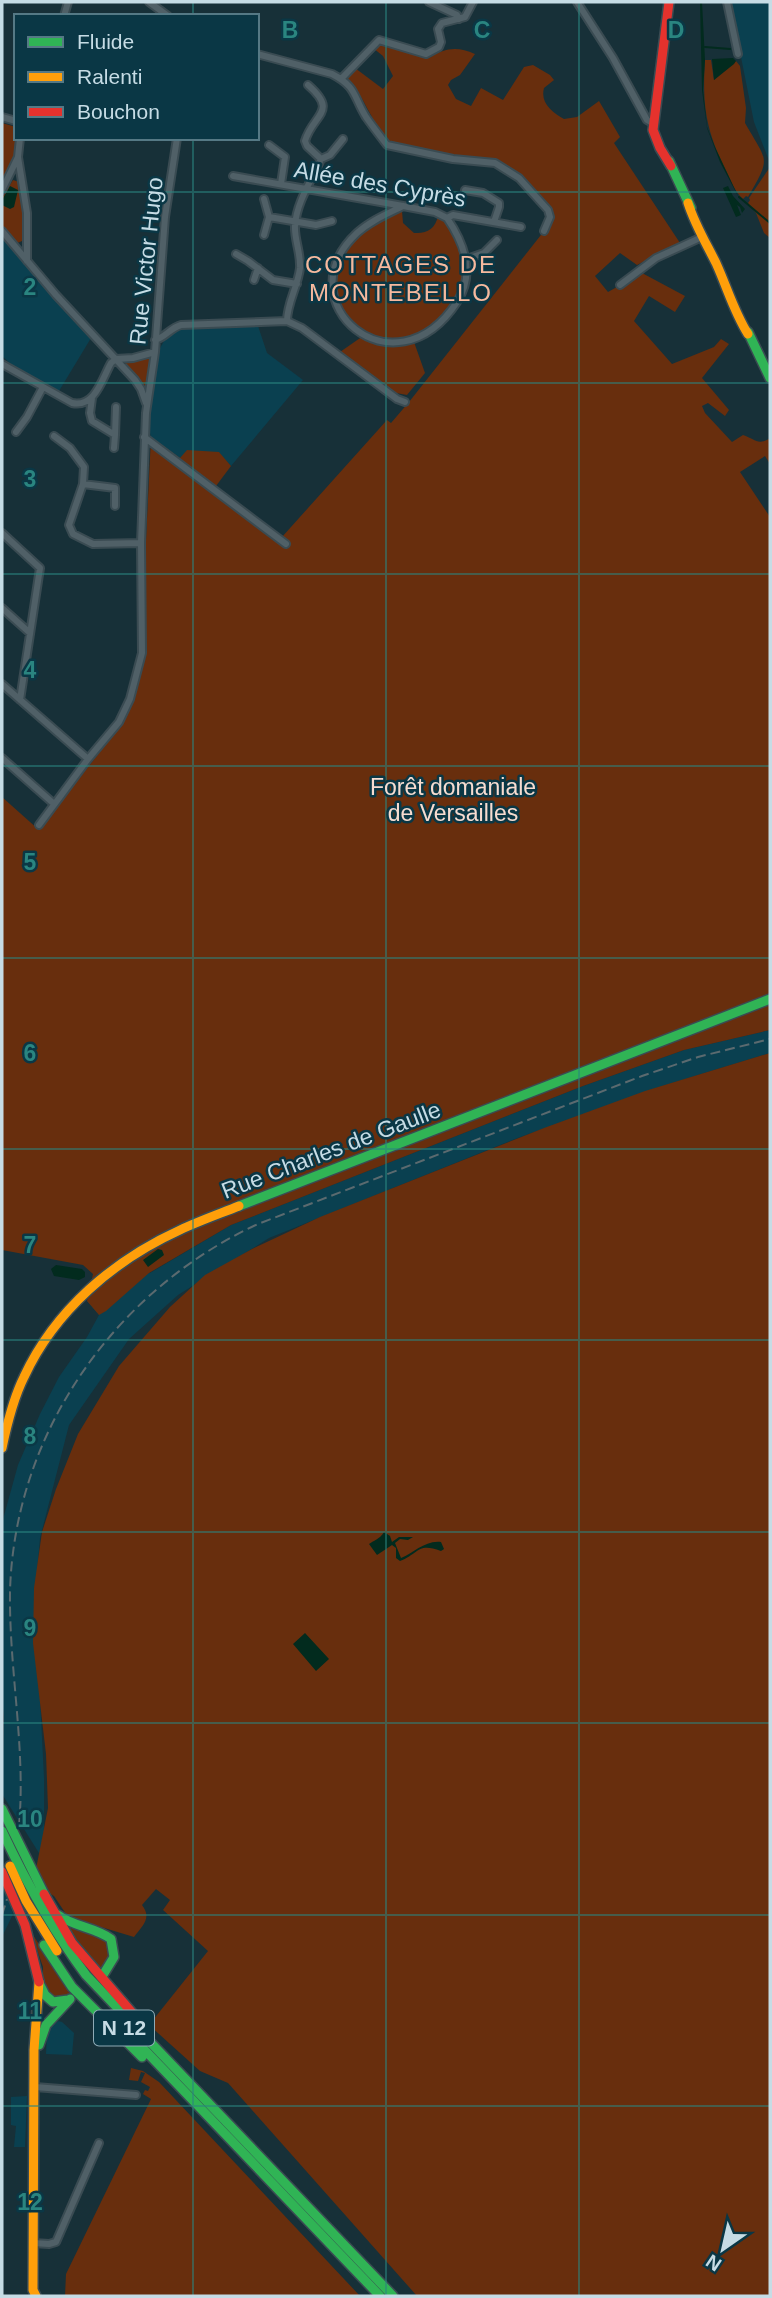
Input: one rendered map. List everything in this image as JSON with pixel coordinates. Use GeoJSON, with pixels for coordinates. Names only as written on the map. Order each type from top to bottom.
{"type":"FeatureCollection","features":[{"type":"Feature","properties":{"kind":"main road"},"geometry":{"type":"LineString","coordinates":[[669,2],[655,103],[655,136],[688,203],[689,212],[739,320],[770,378]]}},
{"type":"Feature","properties":{"kind":"main road"},"geometry":{"type":"LineString","coordinates":[[763,365],[763,372],[770,387]]}},
{"type":"Feature","properties":{"kind":"main road","name":"Rue Charles de Gaulle"},"geometry":{"type":"LineString","coordinates":[[2,1448],[9,1415],[28,1367],[61,1317],[97,1280],[153,1242],[770,999]]}},
{"type":"Feature","properties":{"kind":"main road"},"geometry":{"type":"LineString","coordinates":[[2,1809],[49,1907],[68,1937],[147,2030],[152,2045]]}},
{"type":"Feature","properties":{"kind":"main road","name":"N 12"},"geometry":{"type":"LineString","coordinates":[[2,1831],[34,1896],[66,1950],[86,1975],[393,2296]]}},
{"type":"Feature","properties":{"kind":"main road","name":"N 12"},"geometry":{"type":"LineString","coordinates":[[2,1850],[26,1901],[66,1964],[380,2296]]}},
{"type":"Feature","properties":{"kind":"main road"},"geometry":{"type":"LineString","coordinates":[[2,1872],[15,1898],[72,1987],[184,2097],[195,2103]]}},
{"type":"Feature","properties":{"kind":"main road"},"geometry":{"type":"LineString","coordinates":[[44,1894],[64,1921],[105,1933],[111,1939],[114,1957],[103,1975]]}},
{"type":"Feature","properties":{"kind":"main road"},"geometry":{"type":"LineString","coordinates":[[15,1898],[34,1953],[39,1982],[34,2042],[33,2294]]}},
{"type":"Feature","properties":{"kind":"main road"},"geometry":{"type":"LineString","coordinates":[[35,2069],[40,2036],[52,2016],[70,1999],[59,2003],[49,2000],[39,1982]]}},
{"type":"Feature","properties":{"kind":"main road"},"geometry":{"type":"LineString","coordinates":[[37,2015],[45,2012],[52,2016]]}},
{"type":"Feature","properties":{"kind":"street"},"geometry":{"type":"LineString","coordinates":[[149,2],[165,14]]}},
{"type":"Feature","properties":{"kind":"street"},"geometry":{"type":"LineString","coordinates":[[429,2],[457,15],[459,19]]}},
{"type":"Feature","properties":{"kind":"street"},"geometry":{"type":"LineString","coordinates":[[341,79],[379,40],[426,54],[439,47],[441,42],[438,29],[442,23],[465,17],[473,2]]}},
{"type":"Feature","properties":{"kind":"street"},"geometry":{"type":"LineString","coordinates":[[577,2],[613,58],[647,120],[654,124]]}},
{"type":"Feature","properties":{"kind":"street"},"geometry":{"type":"LineString","coordinates":[[727,2],[738,54]]}},
{"type":"Feature","properties":{"kind":"street"},"geometry":{"type":"LineString","coordinates":[[259,55],[332,74],[341,79],[353,89],[365,116],[387,145],[453,159],[495,163],[519,178],[548,210],[550,216],[544,231]]}},
{"type":"Feature","properties":{"kind":"street"},"geometry":{"type":"LineString","coordinates":[[307,85],[323,102],[323,110],[305,141],[321,159]]}},
{"type":"Feature","properties":{"kind":"street"},"geometry":{"type":"LineString","coordinates":[[286,321],[300,266],[295,222],[306,189],[321,159],[330,155],[343,139]]}},
{"type":"Feature","properties":{"kind":"street"},"geometry":{"type":"LineString","coordinates":[[2,190],[18,157],[20,140]]}},
{"type":"Feature","properties":{"kind":"street","name":"Rue Victor Hugo"},"geometry":{"type":"LineString","coordinates":[[146,406],[155,352],[165,217],[177,140]]}},
{"type":"Feature","properties":{"kind":"street"},"geometry":{"type":"LineString","coordinates":[[269,145],[285,158],[281,184]]}},
{"type":"Feature","properties":{"kind":"street"},"geometry":{"type":"LineString","coordinates":[[18,157],[27,213],[27,261]]}},
{"type":"Feature","properties":{"kind":"street"},"geometry":{"type":"LineString","coordinates":[[10,175],[23,179]]}},
{"type":"Feature","properties":{"kind":"street","name":"Allée des Cyprès"},"geometry":{"type":"LineString","coordinates":[[233,176],[435,212],[447,218],[453,215],[521,227]]}},
{"type":"Feature","properties":{"kind":"street"},"geometry":{"type":"LineString","coordinates":[[465,190],[483,193],[499,203],[494,222]]}},
{"type":"Feature","properties":{"kind":"street"},"geometry":{"type":"LineString","coordinates":[[264,199],[269,217],[264,235]]}},
{"type":"Feature","properties":{"kind":"street"},"geometry":{"type":"LineString","coordinates":[[403,206],[358,232],[345,247],[332,276],[332,291],[338,307],[351,325],[388,343],[403,343],[422,337],[444,319],[460,297],[467,278],[467,259],[458,234],[447,218]]}},
{"type":"Feature","properties":{"kind":"street"},"geometry":{"type":"LineString","coordinates":[[269,217],[316,225],[332,221]]}},
{"type":"Feature","properties":{"kind":"street"},"geometry":{"type":"LineString","coordinates":[[2,231],[141,389],[146,406],[141,542],[142,653],[135,682],[119,722],[53,803],[39,825]]}},
{"type":"Feature","properties":{"kind":"street"},"geometry":{"type":"LineString","coordinates":[[620,285],[656,258],[702,237]]}},
{"type":"Feature","properties":{"kind":"street"},"geometry":{"type":"LineString","coordinates":[[467,259],[484,253],[497,240]]}},
{"type":"Feature","properties":{"kind":"street"},"geometry":{"type":"LineString","coordinates":[[15,247],[27,241]]}},
{"type":"Feature","properties":{"kind":"street"},"geometry":{"type":"LineString","coordinates":[[236,254],[273,279],[297,284]]}},
{"type":"Feature","properties":{"kind":"street"},"geometry":{"type":"LineString","coordinates":[[254,280],[258,268]]}},
{"type":"Feature","properties":{"kind":"street"},"geometry":{"type":"LineString","coordinates":[[155,340],[181,325],[286,321],[302,328],[397,399],[405,402]]}},
{"type":"Feature","properties":{"kind":"street"},"geometry":{"type":"LineString","coordinates":[[116,435],[92,421],[92,398],[111,363],[116,359],[155,352]]}},
{"type":"Feature","properties":{"kind":"street"},"geometry":{"type":"LineString","coordinates":[[2,364],[80,405],[90,413]]}},
{"type":"Feature","properties":{"kind":"street"},"geometry":{"type":"LineString","coordinates":[[16,432],[43,387]]}},
{"type":"Feature","properties":{"kind":"street"},"geometry":{"type":"LineString","coordinates":[[141,389],[151,387]]}},
{"type":"Feature","properties":{"kind":"street"},"geometry":{"type":"LineString","coordinates":[[80,405],[92,398]]}},
{"type":"Feature","properties":{"kind":"street"},"geometry":{"type":"LineString","coordinates":[[114,448],[116,407]]}},
{"type":"Feature","properties":{"kind":"street"},"geometry":{"type":"LineString","coordinates":[[54,436],[80,458],[84,467],[83,484],[69,525],[73,534],[93,544],[141,542]]}},
{"type":"Feature","properties":{"kind":"street"},"geometry":{"type":"LineString","coordinates":[[144,437],[286,544]]}},
{"type":"Feature","properties":{"kind":"street"},"geometry":{"type":"LineString","coordinates":[[83,484],[114,488],[115,506]]}},
{"type":"Feature","properties":{"kind":"street"},"geometry":{"type":"LineString","coordinates":[[2,533],[39,566],[20,700]]}},
{"type":"Feature","properties":{"kind":"street"},"geometry":{"type":"LineString","coordinates":[[2,608],[30,633]]}},
{"type":"Feature","properties":{"kind":"street"},"geometry":{"type":"LineString","coordinates":[[2,684],[88,759]]}},
{"type":"Feature","properties":{"kind":"street"},"geometry":{"type":"LineString","coordinates":[[2,758],[53,803]]}},
{"type":"Feature","properties":{"kind":"street"},"geometry":{"type":"LineString","coordinates":[[35,2087],[135,2095]]}},
{"type":"Feature","properties":{"kind":"street"},"geometry":{"type":"LineString","coordinates":[[33,2243],[56,2242],[99,2143]]}},
{"type":"Feature","properties":{"kind":"shaded area"},"geometry":{"type":"Polygon","coordinates":[[[700,2],[707,127],[739,198],[720,162],[707,128],[702,90],[700,2]]]}},
{"type":"Feature","properties":{"kind":"shaded area"},"geometry":{"type":"Polygon","coordinates":[[[730,2],[770,2],[770,163],[754,122],[730,2]]]}},
{"type":"Feature","properties":{"kind":"shaded area"},"geometry":{"type":"Polygon","coordinates":[[[733,58],[736,61],[734,64],[714,80],[712,59],[733,58]]]}},
{"type":"Feature","properties":{"kind":"shaded area"},"geometry":{"type":"Polygon","coordinates":[[[10,186],[18,190],[14,207],[10,209],[2,205],[2,200],[10,186]]]}},
{"type":"Feature","properties":{"kind":"shaded area"},"geometry":{"type":"Polygon","coordinates":[[[728,186],[745,209],[742,213],[737,205],[741,215],[736,217],[723,188],[728,186]]]}},
{"type":"Feature","properties":{"kind":"shaded area"},"geometry":{"type":"Polygon","coordinates":[[[2,237],[91,338],[59,391],[14,367],[2,356],[2,237]]]}},
{"type":"Feature","properties":{"kind":"shaded area"},"geometry":{"type":"Polygon","coordinates":[[[258,326],[267,353],[303,380],[231,466],[218,452],[181,459],[151,437],[147,421],[160,348],[164,341],[180,328],[258,326]]]}},
{"type":"Feature","properties":{"kind":"shaded area"},"geometry":{"type":"Polygon","coordinates":[[[770,1030],[770,1053],[656,1088],[515,1139],[269,1238],[178,1295],[129,1339],[69,1425],[40,1538],[35,1597],[44,1778],[44,1861],[2,1794],[2,1523],[18,1465],[40,1414],[59,1377],[99,1315],[87,1301],[115,1276],[150,1273],[231,1225],[583,1086],[684,1050],[770,1030]]]}},
{"type":"Feature","properties":{"kind":"shaded area"},"geometry":{"type":"Polygon","coordinates":[[[158,1249],[162,1250],[164,1255],[148,1267],[143,1260],[158,1249]]]}},
{"type":"Feature","properties":{"kind":"shaded area"},"geometry":{"type":"Polygon","coordinates":[[[56,1265],[82,1269],[85,1277],[79,1280],[54,1276],[51,1269],[56,1265]]]}},
{"type":"Feature","properties":{"kind":"shaded area"},"geometry":{"type":"Polygon","coordinates":[[[384,1532],[390,1536],[392,1542],[399,1537],[413,1537],[408,1540],[400,1539],[395,1543],[401,1558],[430,1543],[441,1542],[444,1549],[441,1551],[422,1548],[400,1561],[396,1558],[396,1548],[392,1545],[377,1555],[369,1544],[384,1532]]]}},
{"type":"Feature","properties":{"kind":"shaded area"},"geometry":{"type":"Polygon","coordinates":[[[305,1633],[329,1659],[316,1671],[293,1644],[305,1633]]]}},
{"type":"Feature","properties":{"kind":"shaded area"},"geometry":{"type":"Polygon","coordinates":[[[2,1887],[13,1914],[2,1937],[2,1887]]]}},
{"type":"Feature","properties":{"kind":"shaded area"},"geometry":{"type":"Polygon","coordinates":[[[58,2021],[74,2033],[72,2055],[46,2054],[47,2031],[58,2021]]]}},
{"type":"Feature","properties":{"kind":"shaded area"},"geometry":{"type":"Polygon","coordinates":[[[27,2096],[25,2147],[14,2147],[16,2126],[11,2125],[11,2097],[27,2096]]]}},
{"type":"Feature","properties":{"kind":"green space","name":"Forêt domaniale de Versailles"},"geometry":{"type":"Polygon","coordinates":[[[380,42],[429,58],[451,49],[475,54],[460,75],[448,85],[456,99],[471,106],[481,88],[503,100],[524,67],[533,65],[554,80],[544,88],[545,103],[564,119],[577,117],[599,101],[620,137],[614,143],[680,243],[637,265],[620,253],[595,276],[608,292],[642,273],[685,296],[675,312],[649,296],[634,321],[672,364],[714,347],[721,339],[729,344],[702,378],[729,410],[725,416],[708,403],[702,406],[705,413],[732,442],[743,435],[759,442],[770,438],[770,464],[765,456],[740,472],[770,517],[770,1030],[684,1050],[583,1086],[231,1225],[149,1273],[99,1315],[87,1301],[93,1274],[83,1265],[2,1250],[2,797],[39,830],[120,726],[132,704],[144,653],[151,437],[180,458],[187,450],[219,452],[231,466],[216,486],[282,537],[387,420],[391,423],[409,402],[552,221],[552,211],[520,176],[496,160],[452,156],[391,144],[346,78],[355,68],[383,89],[393,76],[383,56],[373,48],[380,42]]]}},
{"type":"Feature","properties":{"kind":"green space"},"geometry":{"type":"Polygon","coordinates":[[[705,60],[711,60],[714,80],[736,61],[740,66],[746,108],[745,123],[764,159],[756,184],[748,197],[743,199],[731,182],[710,130],[704,91],[705,60]]]}},
{"type":"Feature","properties":{"kind":"green space"},"geometry":{"type":"Polygon","coordinates":[[[2,123],[14,126],[14,140],[18,140],[15,156],[2,181],[2,123]]]}},
{"type":"Feature","properties":{"kind":"green space"},"geometry":{"type":"Polygon","coordinates":[[[770,167],[770,238],[764,233],[756,213],[748,203],[770,167]]]}},
{"type":"Feature","properties":{"kind":"green space"},"geometry":{"type":"Polygon","coordinates":[[[13,180],[22,183],[26,213],[23,217],[22,241],[15,244],[2,227],[2,198],[13,180]]]}},
{"type":"Feature","properties":{"kind":"green space"},"geometry":{"type":"Polygon","coordinates":[[[402,211],[403,223],[414,233],[430,230],[438,216],[444,220],[461,249],[465,271],[457,296],[441,317],[415,336],[388,339],[363,331],[345,313],[336,289],[340,262],[361,235],[402,211]]]}},
{"type":"Feature","properties":{"kind":"green space"},"geometry":{"type":"Polygon","coordinates":[[[363,336],[388,344],[414,342],[425,373],[407,395],[396,393],[340,352],[363,336]]]}},
{"type":"Feature","properties":{"kind":"green space"},"geometry":{"type":"Polygon","coordinates":[[[148,357],[151,360],[148,384],[144,386],[125,364],[127,361],[148,357]]]}},
{"type":"Feature","properties":{"kind":"green space"},"geometry":{"type":"Polygon","coordinates":[[[770,1053],[770,2296],[417,2296],[228,2083],[200,2071],[149,2025],[208,1951],[163,1910],[170,1900],[156,1889],[142,1905],[146,1918],[134,1937],[68,1917],[54,1896],[45,1891],[36,1869],[48,1808],[46,1754],[33,1643],[34,1588],[42,1532],[78,1434],[119,1366],[170,1307],[205,1275],[320,1217],[544,1128],[645,1091],[770,1053]]]}},
{"type":"Feature","properties":{"kind":"green space"},"geometry":{"type":"Polygon","coordinates":[[[63,1926],[108,1941],[110,1956],[99,1972],[63,1926]]]}},
{"type":"Feature","properties":{"kind":"green space"},"geometry":{"type":"Polygon","coordinates":[[[31,1932],[71,1993],[57,2000],[43,1987],[43,1967],[31,1932]]]}},
{"type":"Feature","properties":{"kind":"green space"},"geometry":{"type":"Polygon","coordinates":[[[131,2068],[143,2071],[159,2082],[360,2296],[65,2296],[66,2274],[151,2099],[143,2094],[150,2087],[141,2082],[145,2073],[141,2072],[138,2081],[129,2080],[131,2068]]]}},
{"type":"Feature","properties":{"kind":"waterway"},"geometry":{"type":"LineString","coordinates":[[705,47],[730,49]]}},
{"type":"Feature","properties":{"kind":"waterway"},"geometry":{"type":"LineString","coordinates":[[739,197],[770,223]]}},
{"type":"Feature","properties":{"kind":"railway"},"geometry":{"type":"LineString","coordinates":[[19,1826],[19,1739],[10,1622],[16,1533],[30,1477],[53,1423],[82,1373],[118,1328],[159,1287],[206,1252],[258,1224],[642,1076],[698,1057],[770,1039]]}},
{"type":"Feature","properties":{"kind":"railway"},"geometry":{"type":"LineString","coordinates":[[2,1915],[7,1899]]}},
{"type":"Feature","properties":{"kind":"traffic: fast"},"geometry":{"type":"LineString","coordinates":[[669,161],[691,208]]}},
{"type":"Feature","properties":{"kind":"traffic: fast"},"geometry":{"type":"LineString","coordinates":[[748,332],[770,378]]}},
{"type":"Feature","properties":{"kind":"traffic: fast"},"geometry":{"type":"LineString","coordinates":[[239,1206],[770,999]]}},
{"type":"Feature","properties":{"kind":"traffic: fast"},"geometry":{"type":"LineString","coordinates":[[2,1809],[46,1898]]}},
{"type":"Feature","properties":{"kind":"traffic: fast"},"geometry":{"type":"LineString","coordinates":[[2,1831],[40,1905],[86,1975],[393,2296]]}},
{"type":"Feature","properties":{"kind":"traffic: fast"},"geometry":{"type":"LineString","coordinates":[[58,1915],[111,1939],[114,1957],[103,1975]]}},
{"type":"Feature","properties":{"kind":"traffic: fast"},"geometry":{"type":"LineString","coordinates":[[44,1945],[72,1987],[142,2057]]}},
{"type":"Feature","properties":{"kind":"traffic: fast"},"geometry":{"type":"LineString","coordinates":[[40,1985],[45,1995],[53,2002],[68,2000]]}},
{"type":"Feature","properties":{"kind":"traffic: fast"},"geometry":{"type":"LineString","coordinates":[[39,2045],[46,2025],[70,1999]]}},
{"type":"Feature","properties":{"kind":"traffic: fast"},"geometry":{"type":"LineString","coordinates":[[138,2043],[380,2296]]}},
{"type":"Feature","properties":{"kind":"traffic: slow"},"geometry":{"type":"LineString","coordinates":[[688,203],[748,334]]}},
{"type":"Feature","properties":{"kind":"traffic: slow"},"geometry":{"type":"LineString","coordinates":[[2,1448],[24,1377],[52,1330],[70,1309],[110,1272],[132,1256],[180,1230],[239,1206]]}},
{"type":"Feature","properties":{"kind":"traffic: slow"},"geometry":{"type":"LineString","coordinates":[[10,1866],[26,1901],[57,1951]]}},
{"type":"Feature","properties":{"kind":"traffic: slow"},"geometry":{"type":"LineString","coordinates":[[36,2296],[33,2290],[34,2050],[39,1982]]}},
{"type":"Feature","properties":{"kind":"traffic: jam"},"geometry":{"type":"LineString","coordinates":[[669,2],[653,130],[671,166]]}},
{"type":"Feature","properties":{"kind":"traffic: jam"},"geometry":{"type":"LineString","coordinates":[[2,1872],[25,1925],[39,1982]]}},
{"type":"Feature","properties":{"kind":"traffic: jam"},"geometry":{"type":"LineString","coordinates":[[44,1894],[72,1943],[134,2015]]}},
{"type":"Feature","properties":{"kind":"district","name":"COTTAGES DE MONTEBELLO"},"geometry":{"type":"Point","coordinates":[401,279]}}]}
